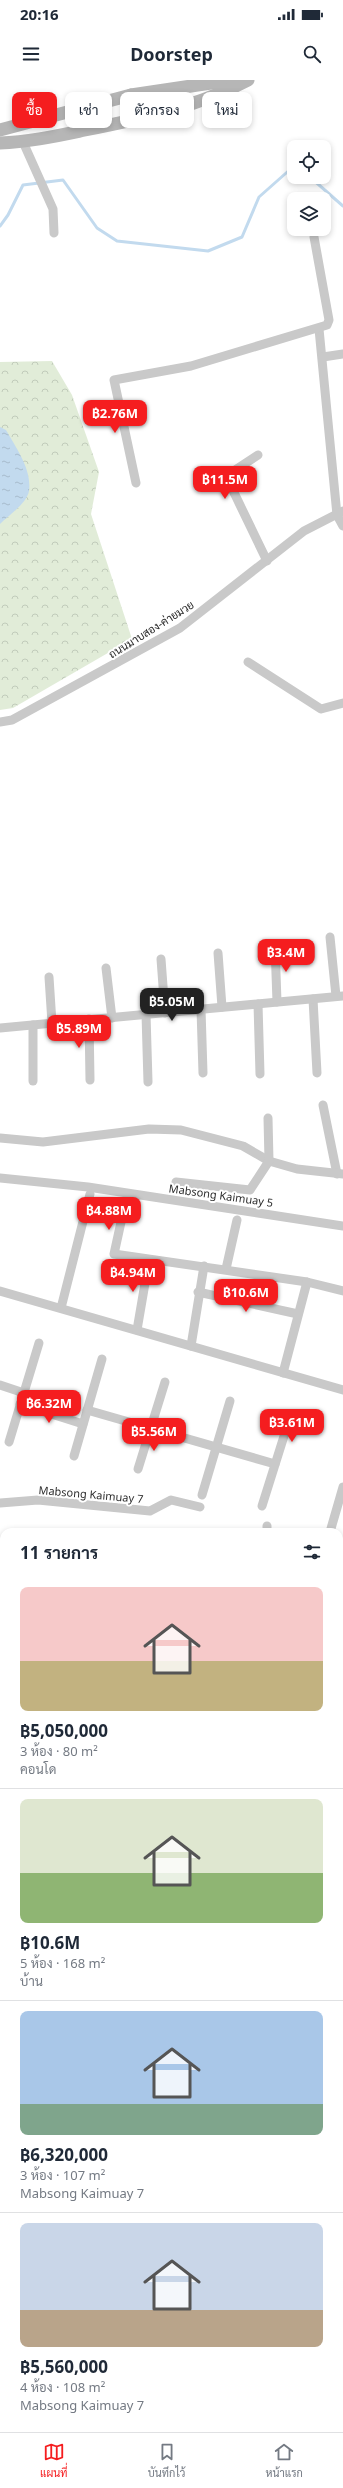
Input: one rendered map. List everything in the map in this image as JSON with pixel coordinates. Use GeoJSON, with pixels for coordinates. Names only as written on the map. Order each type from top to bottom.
{"type":"FeatureCollection","features":[{"type":"Feature","properties":{"kind":"main road"},"geometry":{"type":"LineString","coordinates":[[151,92],[231,80]]}},
{"type":"Feature","properties":{"kind":"main road"},"geometry":{"type":"LineString","coordinates":[[194,102],[221,94],[248,80]]}},
{"type":"Feature","properties":{"kind":"main road"},"geometry":{"type":"LineString","coordinates":[[4,128],[120,98]]}},
{"type":"Feature","properties":{"kind":"main road"},"geometry":{"type":"LineString","coordinates":[[0,148],[120,124]]}},
{"type":"Feature","properties":{"kind":"main road"},"geometry":{"type":"LineString","coordinates":[[0,143],[24,142]]}},
{"type":"Feature","properties":{"kind":"street"},"geometry":{"type":"LineString","coordinates":[[24,142],[50,203],[54,233]]}},
{"type":"Feature","properties":{"kind":"street"},"geometry":{"type":"LineString","coordinates":[[136,483],[114,380],[191,366],[320,328],[328,324],[329,320],[314,237]]}},
{"type":"Feature","properties":{"kind":"street"},"geometry":{"type":"LineString","coordinates":[[320,328],[340,513],[343,526]]}},
{"type":"Feature","properties":{"kind":"street"},"geometry":{"type":"LineString","coordinates":[[323,357],[343,354]]}},
{"type":"Feature","properties":{"kind":"street"},"geometry":{"type":"LineString","coordinates":[[258,456],[226,476],[267,561]]}},
{"type":"Feature","properties":{"kind":"street","name":"ถนนมาบสอง-ค่ายมวย"},"geometry":{"type":"LineString","coordinates":[[0,722],[12,720],[180,628],[304,532],[340,513]]}},
{"type":"Feature","properties":{"kind":"street"},"geometry":{"type":"LineString","coordinates":[[248,662],[321,709],[343,703]]}},
{"type":"Feature","properties":{"kind":"street"},"geometry":{"type":"LineString","coordinates":[[0,1028],[339,996],[330,937]]}},
{"type":"Feature","properties":{"kind":"street"},"geometry":{"type":"LineString","coordinates":[[275,945],[276,1002]]}},
{"type":"Feature","properties":{"kind":"street"},"geometry":{"type":"LineString","coordinates":[[218,953],[222,1007]]}},
{"type":"Feature","properties":{"kind":"street"},"geometry":{"type":"LineString","coordinates":[[162,960],[165,1013]]}},
{"type":"Feature","properties":{"kind":"street"},"geometry":{"type":"LineString","coordinates":[[106,968],[112,1018]]}},
{"type":"Feature","properties":{"kind":"street"},"geometry":{"type":"LineString","coordinates":[[49,977],[52,1023]]}},
{"type":"Feature","properties":{"kind":"street"},"geometry":{"type":"LineString","coordinates":[[313,998],[317,1073]]}},
{"type":"Feature","properties":{"kind":"street"},"geometry":{"type":"LineString","coordinates":[[258,1004],[260,1074]]}},
{"type":"Feature","properties":{"kind":"street"},"geometry":{"type":"LineString","coordinates":[[201,1009],[203,1073]]}},
{"type":"Feature","properties":{"kind":"street"},"geometry":{"type":"LineString","coordinates":[[146,1014],[148,1082]]}},
{"type":"Feature","properties":{"kind":"street"},"geometry":{"type":"LineString","coordinates":[[89,1019],[90,1080]]}},
{"type":"Feature","properties":{"kind":"street"},"geometry":{"type":"LineString","coordinates":[[33,1025],[33,1081]]}},
{"type":"Feature","properties":{"kind":"street"},"geometry":{"type":"LineString","coordinates":[[0,1138],[43,1142],[149,1129],[182,1130],[243,1146],[268,1161],[297,1169],[340,1174],[323,1104]]}},
{"type":"Feature","properties":{"kind":"street"},"geometry":{"type":"LineString","coordinates":[[176,1182],[250,1190],[268,1161],[268,1118]]}},
{"type":"Feature","properties":{"kind":"street","name":"Mabsong Kaimuay 5"},"geometry":{"type":"LineString","coordinates":[[0,1178],[88,1187],[343,1226]]}},
{"type":"Feature","properties":{"kind":"street"},"geometry":{"type":"LineString","coordinates":[[61,1308],[90,1194]]}},
{"type":"Feature","properties":{"kind":"street"},"geometry":{"type":"LineString","coordinates":[[124,1213],[114,1254],[307,1282],[343,1291]]}},
{"type":"Feature","properties":{"kind":"street"},"geometry":{"type":"LineString","coordinates":[[226,1270],[238,1220]]}},
{"type":"Feature","properties":{"kind":"street"},"geometry":{"type":"LineString","coordinates":[[137,1330],[149,1260]]}},
{"type":"Feature","properties":{"kind":"street"},"geometry":{"type":"LineString","coordinates":[[191,1346],[198,1292],[204,1266]]}},
{"type":"Feature","properties":{"kind":"street"},"geometry":{"type":"LineString","coordinates":[[283,1373],[307,1282]]}},
{"type":"Feature","properties":{"kind":"street"},"geometry":{"type":"LineString","coordinates":[[0,1291],[343,1390]]}},
{"type":"Feature","properties":{"kind":"street"},"geometry":{"type":"LineString","coordinates":[[198,1292],[298,1314]]}},
{"type":"Feature","properties":{"kind":"street"},"geometry":{"type":"LineString","coordinates":[[10,1442],[39,1343]]}},
{"type":"Feature","properties":{"kind":"street"},"geometry":{"type":"LineString","coordinates":[[74,1456],[102,1359]]}},
{"type":"Feature","properties":{"kind":"street"},"geometry":{"type":"LineString","coordinates":[[138,1469],[165,1382]]}},
{"type":"Feature","properties":{"kind":"street"},"geometry":{"type":"LineString","coordinates":[[0,1385],[24,1393]]}},
{"type":"Feature","properties":{"kind":"street"},"geometry":{"type":"LineString","coordinates":[[202,1495],[230,1401]]}},
{"type":"Feature","properties":{"kind":"street"},"geometry":{"type":"LineString","coordinates":[[20,1404],[83,1424]]}},
{"type":"Feature","properties":{"kind":"street"},"geometry":{"type":"LineString","coordinates":[[87,1410],[275,1464]]}},
{"type":"Feature","properties":{"kind":"street"},"geometry":{"type":"LineString","coordinates":[[262,1506],[290,1417]]}},
{"type":"Feature","properties":{"kind":"street"},"geometry":{"type":"LineString","coordinates":[[331,1528],[343,1487]]}},
{"type":"Feature","properties":{"kind":"street","name":"Mabsong Kaimuay 7"},"geometry":{"type":"LineString","coordinates":[[0,1503],[38,1500],[150,1511],[171,1500],[200,1507]]}},
{"type":"Feature","properties":{"kind":"green space"},"geometry":{"type":"Polygon","coordinates":[[[52,361],[72,395],[99,472],[91,514],[132,639],[13,708],[0,710],[0,362],[52,361]]]}},
{"type":"Feature","properties":{"kind":"water"},"geometry":{"type":"Polygon","coordinates":[[[0,427],[6,430],[26,467],[29,491],[25,500],[0,524],[0,427]]]}},
{"type":"Feature","properties":{"kind":"waterway"},"geometry":{"type":"LineString","coordinates":[[0,226],[8,215],[23,185],[63,180],[97,228],[117,241],[208,251],[242,237],[259,197],[287,172]]}},
{"type":"Feature","properties":{"kind":"waterway"},"geometry":{"type":"LineString","coordinates":[[318,184],[343,206]]}}]}
